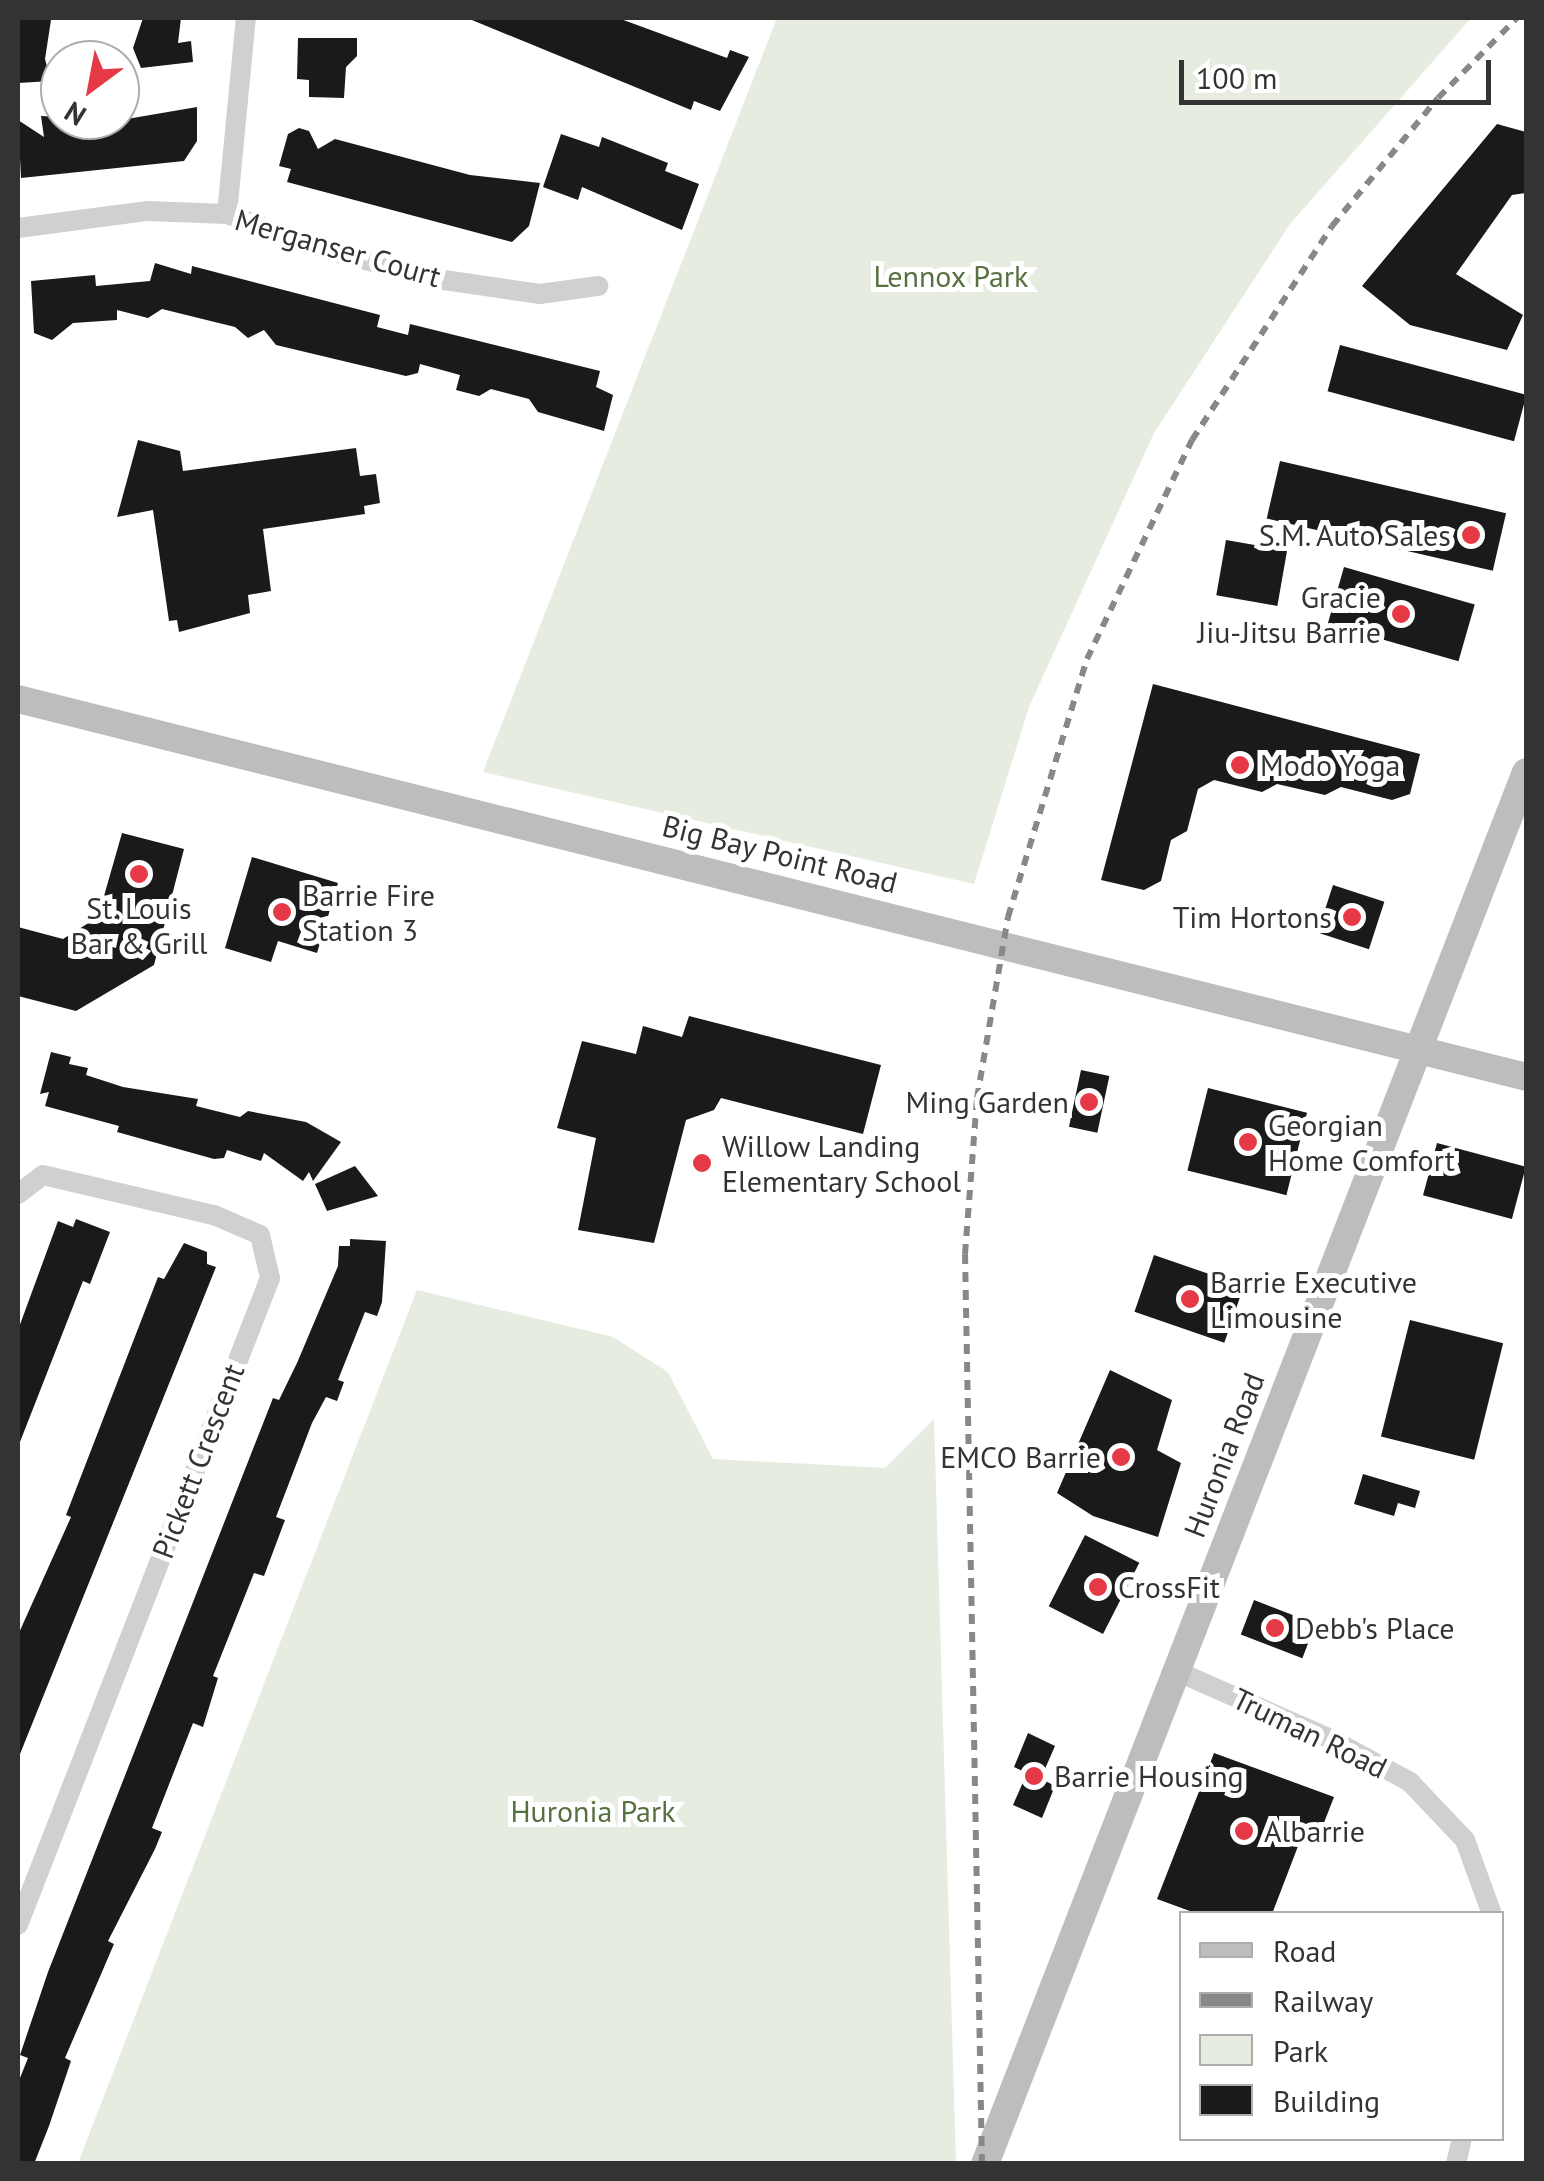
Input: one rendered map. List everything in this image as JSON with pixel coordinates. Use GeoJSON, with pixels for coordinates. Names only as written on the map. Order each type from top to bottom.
{"type":"FeatureCollection","features":[{"type":"Feature","properties":{"kind":"street"},"geometry":{"type":"LineString","coordinates":[[227,214],[246,18]]}},
{"type":"Feature","properties":{"kind":"street","name":"Merganser Court"},"geometry":{"type":"LineString","coordinates":[[18,228],[148,211],[227,214],[330,251],[444,280],[540,294],[598,286]]}},
{"type":"Feature","properties":{"kind":"street","name":"Big Bay Point Road"},"geometry":{"type":"LineString","coordinates":[[18,699],[1419,1045],[1526,1077]]}},
{"type":"Feature","properties":{"kind":"street","name":"Huronia Road"},"geometry":{"type":"LineString","coordinates":[[985,2164],[1526,772]]}},
{"type":"Feature","properties":{"kind":"street","name":"Pickett Crescent"},"geometry":{"type":"LineString","coordinates":[[18,1194],[43,1175],[214,1215],[260,1234],[270,1278],[18,1925]]}},
{"type":"Feature","properties":{"kind":"street","name":"Truman Road"},"geometry":{"type":"LineString","coordinates":[[1174,1670],[1333,1740],[1410,1782],[1465,1840],[1491,1911]]}},
{"type":"Feature","properties":{"kind":"green space","name":"Lennox Park"},"geometry":{"type":"Polygon","coordinates":[[[777,18],[1471,18],[1290,224],[1154,433],[1029,707],[974,884],[483,772],[777,18]]]}},
{"type":"Feature","properties":{"kind":"green space","name":"Huronia Park"},"geometry":{"type":"Polygon","coordinates":[[[417,1290],[613,1337],[668,1372],[713,1459],[885,1468],[934,1419],[956,2163],[78,2163],[417,1290]]]}},
{"type":"Feature","properties":{"kind":"building"},"geometry":{"type":"Polygon","coordinates":[[[18,18],[51,20],[48,40],[40,40],[40,82],[18,83],[18,18]]]}},
{"type":"Feature","properties":{"kind":"building"},"geometry":{"type":"Polygon","coordinates":[[[143,18],[181,18],[178,43],[191,41],[193,62],[141,68],[140,40],[136,40],[143,18]]]}},
{"type":"Feature","properties":{"kind":"building"},"geometry":{"type":"Polygon","coordinates":[[[467,18],[618,18],[727,58],[730,50],[749,57],[720,111],[694,101],[691,110],[467,18]]]}},
{"type":"Feature","properties":{"kind":"building"},"geometry":{"type":"Polygon","coordinates":[[[298,38],[357,38],[357,56],[346,67],[344,98],[309,97],[309,80],[297,79],[298,38]]]}},
{"type":"Feature","properties":{"kind":"building"},"geometry":{"type":"Polygon","coordinates":[[[197,107],[197,141],[184,161],[21,178],[18,120],[40,134],[40,140],[140,140],[140,117],[197,107]]]}},
{"type":"Feature","properties":{"kind":"building"},"geometry":{"type":"Polygon","coordinates":[[[1497,124],[1526,132],[1526,193],[1512,195],[1456,274],[1523,315],[1507,350],[1410,325],[1362,286],[1497,124]]]}},
{"type":"Feature","properties":{"kind":"building"},"geometry":{"type":"Polygon","coordinates":[[[299,128],[309,131],[318,149],[335,139],[470,175],[540,183],[529,226],[512,242],[287,182],[291,169],[279,166],[288,134],[299,128]]]}},
{"type":"Feature","properties":{"kind":"building"},"geometry":{"type":"Polygon","coordinates":[[[561,134],[599,147],[602,137],[668,163],[665,171],[699,184],[682,230],[582,187],[578,200],[543,187],[561,134]]]}},
{"type":"Feature","properties":{"kind":"building"},"geometry":{"type":"Polygon","coordinates":[[[155,263],[191,274],[192,266],[380,315],[377,327],[408,335],[410,324],[600,371],[596,387],[613,395],[604,431],[538,412],[529,399],[491,389],[479,396],[456,390],[460,375],[420,364],[418,373],[406,376],[276,345],[264,330],[248,338],[235,327],[162,309],[148,318],[117,310],[117,320],[73,323],[52,340],[34,333],[31,281],[95,275],[96,286],[150,281],[155,263]]]}},
{"type":"Feature","properties":{"kind":"building"},"geometry":{"type":"Polygon","coordinates":[[[1340,345],[1526,395],[1514,441],[1328,391],[1340,345]]]}},
{"type":"Feature","properties":{"kind":"building"},"geometry":{"type":"Polygon","coordinates":[[[138,440],[180,451],[183,471],[356,448],[360,476],[376,474],[380,503],[364,506],[365,514],[263,529],[271,591],[248,595],[250,613],[179,632],[177,620],[169,621],[153,510],[117,517],[138,440]]]}},
{"type":"Feature","properties":{"kind":"building"},"geometry":{"type":"Polygon","coordinates":[[[1280,461],[1506,513],[1493,571],[1267,518],[1280,461]]]}},
{"type":"Feature","properties":{"kind":"building"},"geometry":{"type":"Polygon","coordinates":[[[1226,540],[1287,551],[1277,606],[1216,595],[1226,540]]]}},
{"type":"Feature","properties":{"kind":"building","name":"Gracie Jiu-Jitsu Barrie"},"geometry":{"type":"Polygon","coordinates":[[[1344,567],[1475,604],[1458,661],[1328,624],[1344,567]]]}},
{"type":"Feature","properties":{"kind":"building"},"geometry":{"type":"Polygon","coordinates":[[[1153,684],[1420,754],[1410,794],[1392,800],[1341,787],[1325,795],[1277,784],[1262,792],[1214,780],[1198,789],[1187,831],[1171,840],[1161,881],[1144,890],[1101,880],[1153,684]]]}},
{"type":"Feature","properties":{"kind":"building"},"geometry":{"type":"Polygon","coordinates":[[[122,833],[184,849],[154,965],[76,1011],[18,996],[18,927],[63,939],[98,917],[122,833]]]}},
{"type":"Feature","properties":{"kind":"building","name":"Barrie Fire Station 3"},"geometry":{"type":"Polygon","coordinates":[[[252,857],[338,883],[317,953],[278,941],[271,962],[225,948],[252,857]]]}},
{"type":"Feature","properties":{"kind":"building","name":"Tim Hortons"},"geometry":{"type":"Polygon","coordinates":[[[1333,885],[1384,902],[1369,949],[1318,933],[1333,885]]]}},
{"type":"Feature","properties":{"kind":"building"},"geometry":{"type":"Polygon","coordinates":[[[689,1016],[881,1065],[863,1134],[721,1098],[714,1110],[686,1120],[654,1243],[578,1230],[596,1138],[557,1128],[582,1041],[636,1054],[643,1026],[682,1037],[689,1016]]]}},
{"type":"Feature","properties":{"kind":"building"},"geometry":{"type":"Polygon","coordinates":[[[51,1052],[71,1057],[69,1064],[88,1068],[86,1075],[123,1087],[198,1099],[196,1106],[240,1117],[248,1111],[306,1122],[341,1142],[313,1181],[309,1172],[303,1181],[264,1153],[261,1161],[227,1150],[224,1158],[214,1159],[117,1132],[119,1126],[45,1106],[49,1092],[40,1094],[51,1052]]]}},
{"type":"Feature","properties":{"kind":"building","name":"Ming Garden"},"geometry":{"type":"Polygon","coordinates":[[[1081,1070],[1109,1076],[1097,1133],[1069,1127],[1081,1070]]]}},
{"type":"Feature","properties":{"kind":"building","name":"Georgian Home Comfort"},"geometry":{"type":"Polygon","coordinates":[[[1208,1088],[1307,1113],[1286,1195],[1187,1170],[1208,1088]]]}},
{"type":"Feature","properties":{"kind":"building"},"geometry":{"type":"Polygon","coordinates":[[[1437,1143],[1526,1167],[1512,1219],[1423,1195],[1437,1143]]]}},
{"type":"Feature","properties":{"kind":"building"},"geometry":{"type":"Polygon","coordinates":[[[355,1166],[378,1196],[327,1211],[315,1184],[355,1166]]]}},
{"type":"Feature","properties":{"kind":"building"},"geometry":{"type":"Polygon","coordinates":[[[76,1219],[110,1232],[90,1284],[83,1281],[18,1447],[18,1330],[58,1221],[73,1227],[76,1219]]]}},
{"type":"Feature","properties":{"kind":"building"},"geometry":{"type":"Polygon","coordinates":[[[350,1239],[386,1241],[382,1302],[377,1316],[365,1312],[338,1380],[344,1382],[337,1401],[326,1397],[312,1423],[276,1517],[285,1520],[264,1576],[254,1573],[213,1676],[218,1678],[203,1727],[193,1723],[152,1828],[162,1832],[108,1941],[114,1944],[65,2058],[71,2061],[34,2164],[18,2164],[18,2083],[28,2058],[20,2055],[48,1972],[273,1398],[279,1400],[297,1363],[338,1266],[339,1246],[350,1246],[350,1239]]]}},
{"type":"Feature","properties":{"kind":"building"},"geometry":{"type":"Polygon","coordinates":[[[184,1243],[207,1252],[207,1264],[216,1267],[18,1759],[18,1635],[71,1517],[66,1515],[158,1277],[164,1279],[184,1243]]]}},
{"type":"Feature","properties":{"kind":"building","name":"Barrie Executive Limousine"},"geometry":{"type":"Polygon","coordinates":[[[1154,1255],[1244,1286],[1224,1343],[1134,1312],[1154,1255]]]}},
{"type":"Feature","properties":{"kind":"building"},"geometry":{"type":"Polygon","coordinates":[[[1410,1320],[1503,1343],[1474,1460],[1381,1436],[1410,1320]]]}},
{"type":"Feature","properties":{"kind":"building","name":"EMCO Barrie"},"geometry":{"type":"Polygon","coordinates":[[[1110,1370],[1172,1400],[1157,1450],[1181,1463],[1158,1537],[1093,1516],[1057,1493],[1110,1370]]]}},
{"type":"Feature","properties":{"kind":"building"},"geometry":{"type":"Polygon","coordinates":[[[1363,1474],[1420,1491],[1415,1508],[1398,1503],[1394,1516],[1354,1504],[1363,1474]]]}},
{"type":"Feature","properties":{"kind":"building","name":"CrossFit"},"geometry":{"type":"Polygon","coordinates":[[[1085,1535],[1139,1563],[1103,1634],[1049,1606],[1085,1535]]]}},
{"type":"Feature","properties":{"kind":"building","name":"Debb's Place"},"geometry":{"type":"Polygon","coordinates":[[[1254,1600],[1316,1624],[1302,1658],[1241,1635],[1254,1600]]]}},
{"type":"Feature","properties":{"kind":"building","name":"Barrie Housing"},"geometry":{"type":"Polygon","coordinates":[[[1028,1733],[1055,1746],[1041,1778],[1036,1776],[1055,1786],[1042,1818],[1013,1805],[1027,1773],[1014,1767],[1028,1733]]]}},
{"type":"Feature","properties":{"kind":"building","name":"Albarrie"},"geometry":{"type":"Polygon","coordinates":[[[1214,1753],[1334,1797],[1320,1833],[1305,1828],[1273,1911],[1190,1911],[1157,1899],[1214,1753]]]}},
{"type":"Feature","properties":{"kind":"railway"},"geometry":{"type":"LineString","coordinates":[[982,2164],[965,1254],[977,1098],[1008,917],[1087,659],[1192,440],[1332,226],[1438,98],[1517,18]]}},
{"type":"Feature","properties":{"kind":"place","name":"S.M. Auto Sales"},"geometry":{"type":"Point","coordinates":[1471,535]}},
{"type":"Feature","properties":{"kind":"place","name":"Gracie Jiu-Jitsu Barrie"},"geometry":{"type":"Point","coordinates":[1401,614]}},
{"type":"Feature","properties":{"kind":"place","name":"Modo Yoga"},"geometry":{"type":"Point","coordinates":[1240,765]}},
{"type":"Feature","properties":{"kind":"place","name":"St. Louis Bar & Grill"},"geometry":{"type":"Point","coordinates":[139,874]}},
{"type":"Feature","properties":{"kind":"place","name":"Barrie Fire Station 3"},"geometry":{"type":"Point","coordinates":[282,912]}},
{"type":"Feature","properties":{"kind":"place","name":"Tim Hortons"},"geometry":{"type":"Point","coordinates":[1352,917]}},
{"type":"Feature","properties":{"kind":"place","name":"Ming Garden"},"geometry":{"type":"Point","coordinates":[1089,1102]}},
{"type":"Feature","properties":{"kind":"place","name":"Georgian Home Comfort"},"geometry":{"type":"Point","coordinates":[1248,1142]}},
{"type":"Feature","properties":{"kind":"place","name":"Willow Landing Elementary School"},"geometry":{"type":"Point","coordinates":[702,1163]}},
{"type":"Feature","properties":{"kind":"place","name":"Barrie Executive Limousine"},"geometry":{"type":"Point","coordinates":[1190,1299]}},
{"type":"Feature","properties":{"kind":"place","name":"EMCO Barrie"},"geometry":{"type":"Point","coordinates":[1121,1457]}},
{"type":"Feature","properties":{"kind":"place","name":"CrossFit"},"geometry":{"type":"Point","coordinates":[1098,1587]}},
{"type":"Feature","properties":{"kind":"place","name":"Debb's Place"},"geometry":{"type":"Point","coordinates":[1275,1628]}},
{"type":"Feature","properties":{"kind":"place","name":"Barrie Housing"},"geometry":{"type":"Point","coordinates":[1034,1776]}},
{"type":"Feature","properties":{"kind":"place","name":"Albarrie"},"geometry":{"type":"Point","coordinates":[1244,1831]}}]}
